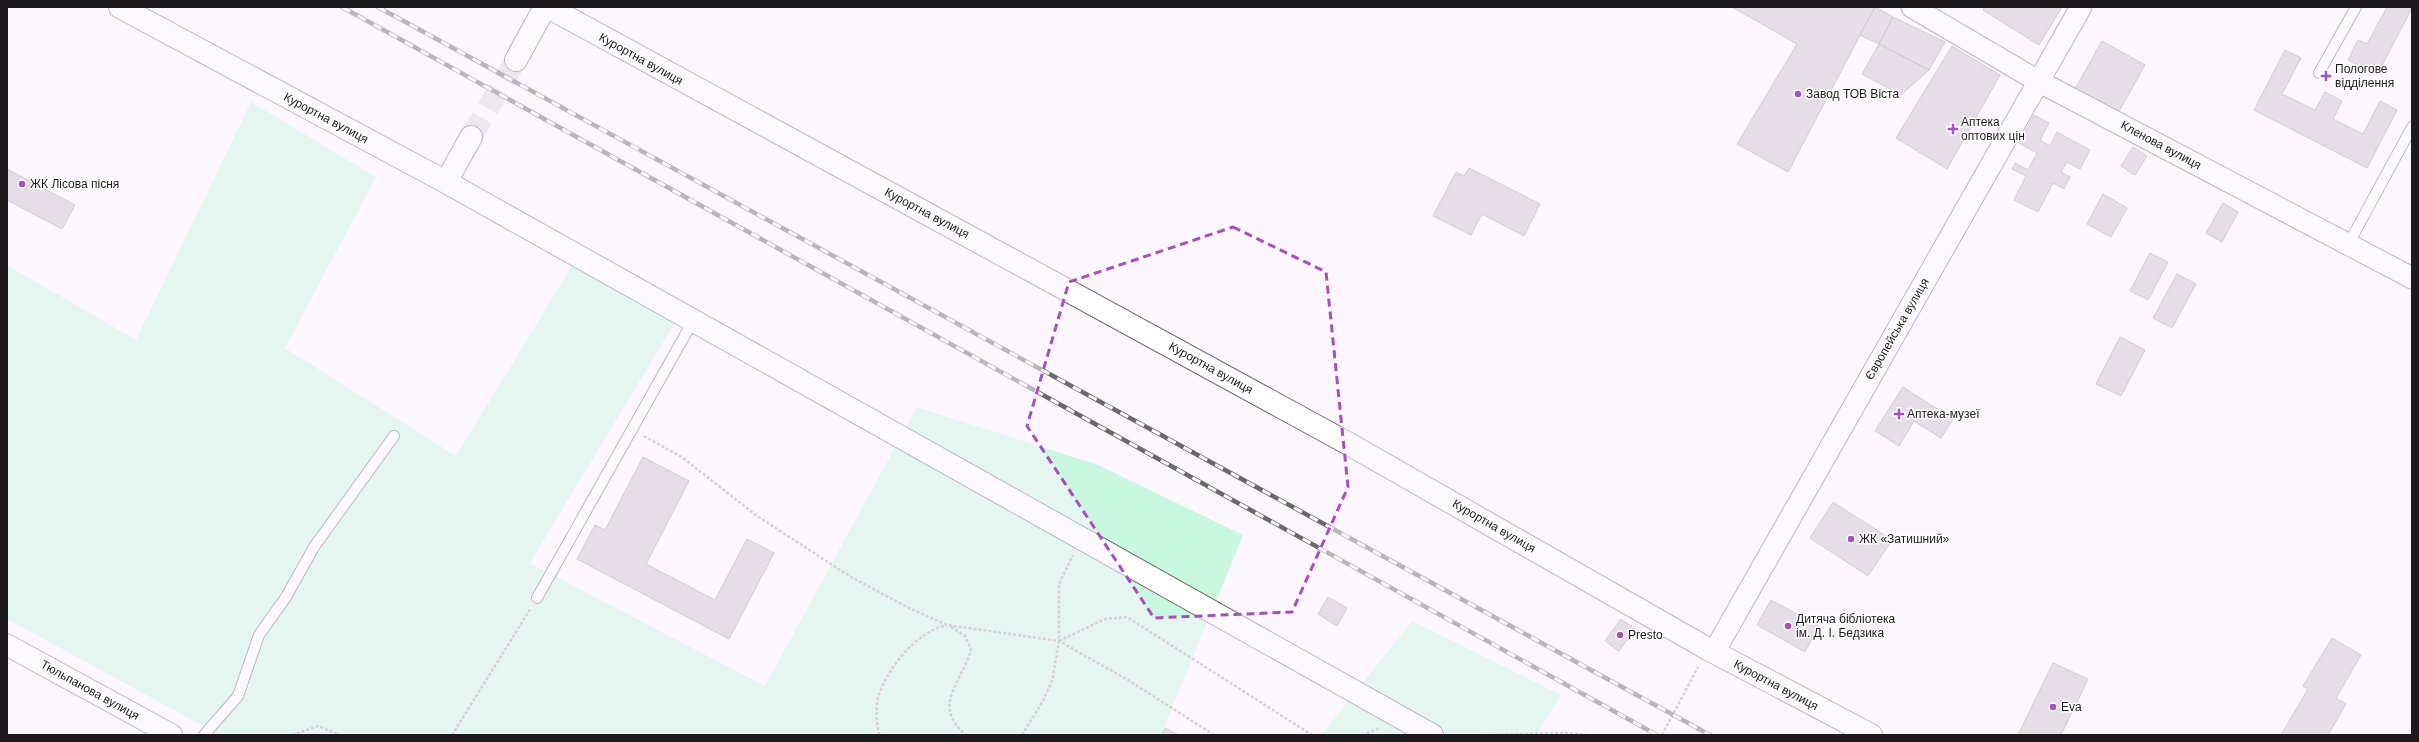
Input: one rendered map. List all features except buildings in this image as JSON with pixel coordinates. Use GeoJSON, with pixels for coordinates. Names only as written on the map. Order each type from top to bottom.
{"type":"FeatureCollection","features":[{"type":"Feature","properties":{"kind":"street","name":"Курортна вулиця"},"geometry":{"type":"LineString","coordinates":[[120,7],[446,182],[1432,735]]}},
{"type":"Feature","properties":{"kind":"street","name":"Курортна вулиця"},"geometry":{"type":"LineString","coordinates":[[547,7],[776,133],[980,241],[1342,440],[1711,651],[1871,735]]}},
{"type":"Feature","properties":{"kind":"street"},"geometry":{"type":"LineString","coordinates":[[516,60],[547,7]]}},
{"type":"Feature","properties":{"kind":"street","name":"Кленова вулиця"},"geometry":{"type":"LineString","coordinates":[[1912,7],[2038,81],[2349,243],[2412,278]]}},
{"type":"Feature","properties":{"kind":"street","name":"Європейська вулиця"},"geometry":{"type":"LineString","coordinates":[[1711,651],[2080,7]]}},
{"type":"Feature","properties":{"kind":"street"},"geometry":{"type":"LineString","coordinates":[[446,182],[471,137]]}},
{"type":"Feature","properties":{"kind":"street","name":"Тюльпанова вулиця"},"geometry":{"type":"LineString","coordinates":[[7,645],[172,735]]}},
{"type":"Feature","properties":{"kind":"lane"},"geometry":{"type":"LineString","coordinates":[[2319,73],[2356,7]]}},
{"type":"Feature","properties":{"kind":"lane"},"geometry":{"type":"LineString","coordinates":[[2349,243],[2412,127]]}},
{"type":"Feature","properties":{"kind":"lane"},"geometry":{"type":"LineString","coordinates":[[537,598],[693,321]]}},
{"type":"Feature","properties":{"kind":"lane"},"geometry":{"type":"LineString","coordinates":[[204,735],[238,696],[259,635],[286,597],[314,547],[394,436]]}},
{"type":"Feature","properties":{"kind":"path"},"geometry":{"type":"LineString","coordinates":[[632,430],[684,458],[757,516],[851,577],[911,609],[947,625],[965,636],[971,649],[949,701],[951,717],[966,735]]}},
{"type":"Feature","properties":{"kind":"path"},"geometry":{"type":"LineString","coordinates":[[1022,735],[1043,701],[1052,681],[1059,641],[1059,584],[1081,538]]}},
{"type":"Feature","properties":{"kind":"path"},"geometry":{"type":"LineString","coordinates":[[452,735],[537,598]]}},
{"type":"Feature","properties":{"kind":"path"},"geometry":{"type":"LineString","coordinates":[[1059,641],[1105,619],[1127,617],[1312,735]]}},
{"type":"Feature","properties":{"kind":"path"},"geometry":{"type":"LineString","coordinates":[[879,735],[876,718],[878,698],[888,676],[914,643],[926,633],[947,625],[1059,641],[1128,680],[1214,735]]}},
{"type":"Feature","properties":{"kind":"path"},"geometry":{"type":"LineString","coordinates":[[1662,735],[1711,651]]}},
{"type":"Feature","properties":{"kind":"path"},"geometry":{"type":"LineString","coordinates":[[292,735],[318,726],[340,735]]}},
{"type":"Feature","properties":{"kind":"path"},"geometry":{"type":"LineString","coordinates":[[1485,735],[1566,733],[1588,735]]}},
{"type":"Feature","properties":{"kind":"highlighted area"},"geometry":{"type":"Polygon","coordinates":[[[1233,227],[1326,272],[1348,487],[1292,612],[1154,618],[1027,426],[1069,282],[1233,227]]]}},
{"type":"Feature","properties":{"kind":"green space"},"geometry":{"type":"Polygon","coordinates":[[[251,102],[376,177],[285,348],[456,456],[578,256],[677,319],[530,563],[765,686],[917,407],[1098,465],[1243,535],[1161,735],[220,735],[7,619],[7,265],[136,340],[251,102]]]}},
{"type":"Feature","properties":{"kind":"green space"},"geometry":{"type":"Polygon","coordinates":[[[1412,621],[1561,695],[1536,735],[1321,735],[1412,621]]]}},
{"type":"Feature","properties":{"kind":"tunnel"},"geometry":{"type":"LineString","coordinates":[[471,137],[516,60]]}},
{"type":"Feature","properties":{"kind":"railway"},"geometry":{"type":"LineString","coordinates":[[342,7],[1657,735]]}},
{"type":"Feature","properties":{"kind":"railway"},"geometry":{"type":"LineString","coordinates":[[378,7],[1710,735]]}},
{"type":"Feature","properties":{"kind":"place","name":"Пологове відділення"},"geometry":{"type":"Point","coordinates":[2326,76]}},
{"type":"Feature","properties":{"kind":"place","name":"Завод ТОВ Віста"},"geometry":{"type":"Point","coordinates":[1798,94]}},
{"type":"Feature","properties":{"kind":"place","name":"Аптека оптових цін"},"geometry":{"type":"Point","coordinates":[1953,129]}},
{"type":"Feature","properties":{"kind":"place","name":"ЖК Лісова пісня"},"geometry":{"type":"Point","coordinates":[22,184]}},
{"type":"Feature","properties":{"kind":"place","name":"Аптека-музеї"},"geometry":{"type":"Point","coordinates":[1899,414]}},
{"type":"Feature","properties":{"kind":"place","name":"ЖК «Затишний»"},"geometry":{"type":"Point","coordinates":[1851,539]}},
{"type":"Feature","properties":{"kind":"place","name":"Дитяча бібліотека ім. Д. І. Бедзика"},"geometry":{"type":"Point","coordinates":[1788,626]}},
{"type":"Feature","properties":{"kind":"place","name":"Presto"},"geometry":{"type":"Point","coordinates":[1620,635]}},
{"type":"Feature","properties":{"kind":"place","name":"Eva"},"geometry":{"type":"Point","coordinates":[2053,707]}}]}
